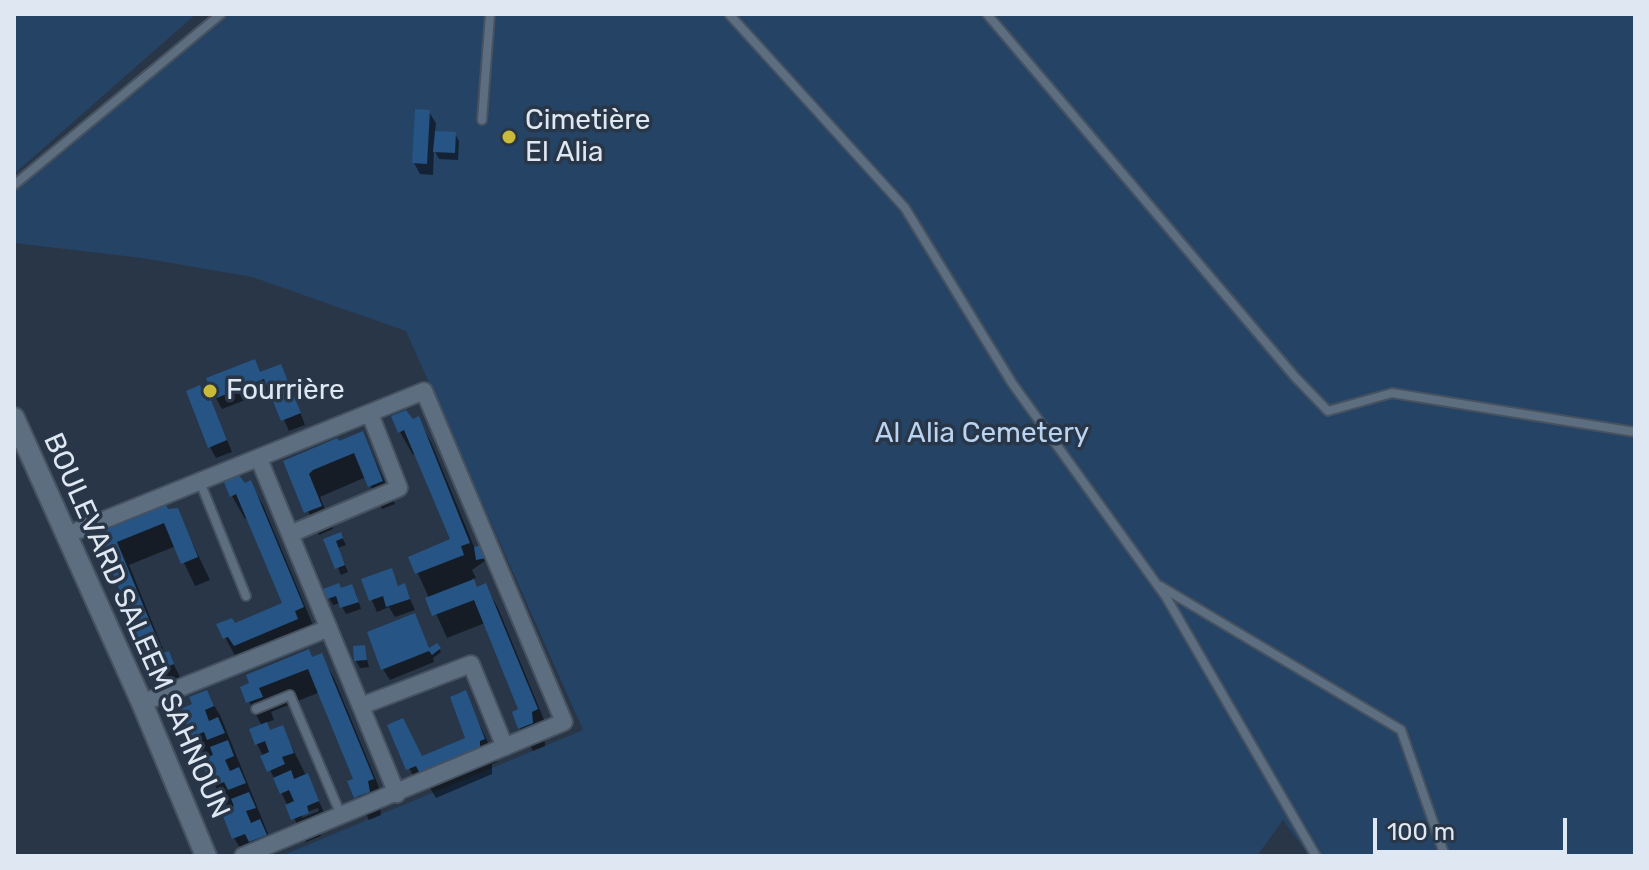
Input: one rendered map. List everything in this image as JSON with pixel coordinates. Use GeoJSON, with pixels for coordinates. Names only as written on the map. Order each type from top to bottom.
{"type":"FeatureCollection","features":[{"type":"Feature","properties":{"kind":"street"},"geometry":{"type":"LineString","coordinates":[[79,530],[424,391],[564,722],[243,856]]}},
{"type":"Feature","properties":{"kind":"street"},"geometry":{"type":"LineString","coordinates":[[290,534],[399,488],[370,414]]}},
{"type":"Feature","properties":{"kind":"street","name":"BOULEVARD SALEEM SAHNOUN"},"geometry":{"type":"LineString","coordinates":[[14,418],[142,703],[206,856]]}},
{"type":"Feature","properties":{"kind":"street"},"geometry":{"type":"LineString","coordinates":[[259,459],[397,794]]}},
{"type":"Feature","properties":{"kind":"street"},"geometry":{"type":"LineString","coordinates":[[142,703],[329,628]]}},
{"type":"Feature","properties":{"kind":"street"},"geometry":{"type":"LineString","coordinates":[[361,706],[471,664],[505,747]]}},
{"type":"Feature","properties":{"kind":"lane"},"geometry":{"type":"LineString","coordinates":[[14,185],[221,14]]}},
{"type":"Feature","properties":{"kind":"lane"},"geometry":{"type":"LineString","coordinates":[[482,120],[490,14]]}},
{"type":"Feature","properties":{"kind":"lane"},"geometry":{"type":"LineString","coordinates":[[729,14],[905,208],[1012,383],[1155,583],[1316,856]]}},
{"type":"Feature","properties":{"kind":"lane"},"geometry":{"type":"LineString","coordinates":[[987,14],[1295,377],[1328,411],[1392,393],[1635,432]]}},
{"type":"Feature","properties":{"kind":"lane"},"geometry":{"type":"LineString","coordinates":[[200,482],[246,596]]}},
{"type":"Feature","properties":{"kind":"lane"},"geometry":{"type":"LineString","coordinates":[[1155,583],[1401,730],[1444,853]]}},
{"type":"Feature","properties":{"kind":"lane"},"geometry":{"type":"LineString","coordinates":[[256,709],[290,695],[342,816]]}},
{"type":"Feature","properties":{"kind":"green space"},"geometry":{"type":"Polygon","coordinates":[[[14,14],[196,14],[14,174],[14,14]]]}},
{"type":"Feature","properties":{"kind":"green space","name":"Al Alia Cemetery"},"geometry":{"type":"Polygon","coordinates":[[[227,14],[1635,14],[1635,856],[1309,856],[1283,820],[1257,856],[281,856],[583,730],[406,331],[252,277],[142,258],[14,243],[14,179],[227,14]]]}},
{"type":"Feature","properties":{"kind":"building"},"geometry":{"type":"Polygon","coordinates":[[[415,109],[430,110],[427,164],[412,163],[415,109]]]}},
{"type":"Feature","properties":{"kind":"building"},"geometry":{"type":"Polygon","coordinates":[[[435,131],[456,132],[455,153],[433,152],[435,131]]]}},
{"type":"Feature","properties":{"kind":"building"},"geometry":{"type":"Polygon","coordinates":[[[255,359],[260,372],[281,364],[301,413],[281,421],[264,379],[214,399],[206,378],[255,359]]]}},
{"type":"Feature","properties":{"kind":"building"},"geometry":{"type":"Polygon","coordinates":[[[200,385],[207,401],[211,400],[227,440],[208,448],[186,391],[200,385]]]}},
{"type":"Feature","properties":{"kind":"building"},"geometry":{"type":"Polygon","coordinates":[[[406,410],[413,419],[419,416],[470,543],[461,546],[464,555],[415,574],[408,557],[450,539],[404,430],[398,433],[391,416],[406,410]]]}},
{"type":"Feature","properties":{"kind":"building"},"geometry":{"type":"Polygon","coordinates":[[[363,431],[383,481],[368,487],[354,453],[309,474],[322,506],[304,513],[283,461],[337,438],[339,441],[363,431]]]}},
{"type":"Feature","properties":{"kind":"building"},"geometry":{"type":"Polygon","coordinates":[[[238,474],[245,483],[251,480],[304,607],[295,611],[298,619],[234,646],[228,637],[223,639],[216,624],[232,618],[235,623],[282,603],[236,494],[230,497],[223,480],[238,474]]]}},
{"type":"Feature","properties":{"kind":"building"},"geometry":{"type":"Polygon","coordinates":[[[166,504],[168,509],[178,508],[198,557],[181,564],[164,523],[117,542],[163,653],[169,651],[174,664],[162,669],[156,663],[149,665],[100,541],[105,539],[103,526],[166,504]]]}},
{"type":"Feature","properties":{"kind":"building"},"geometry":{"type":"Polygon","coordinates":[[[341,532],[343,538],[336,541],[345,565],[335,569],[323,539],[341,532]]]}},
{"type":"Feature","properties":{"kind":"building"},"geometry":{"type":"Polygon","coordinates":[[[483,545],[486,558],[476,560],[474,547],[483,545]]]}},
{"type":"Feature","properties":{"kind":"building"},"geometry":{"type":"Polygon","coordinates":[[[392,568],[398,586],[405,583],[410,599],[386,607],[383,596],[369,601],[361,579],[392,568]]]}},
{"type":"Feature","properties":{"kind":"building"},"geometry":{"type":"Polygon","coordinates":[[[474,579],[477,587],[486,583],[538,709],[532,712],[533,723],[518,729],[512,712],[518,709],[474,600],[432,616],[425,598],[474,579]]]}},
{"type":"Feature","properties":{"kind":"building"},"geometry":{"type":"Polygon","coordinates":[[[339,583],[341,588],[352,584],[359,602],[340,608],[336,596],[327,599],[323,589],[339,583]]]}},
{"type":"Feature","properties":{"kind":"building"},"geometry":{"type":"Polygon","coordinates":[[[415,613],[429,648],[437,643],[441,648],[432,655],[429,651],[381,670],[367,632],[415,613]]]}},
{"type":"Feature","properties":{"kind":"building"},"geometry":{"type":"Polygon","coordinates":[[[365,645],[367,660],[354,661],[353,646],[365,645]]]}},
{"type":"Feature","properties":{"kind":"building"},"geometry":{"type":"Polygon","coordinates":[[[309,649],[312,657],[322,653],[374,779],[368,781],[370,792],[354,798],[347,781],[353,779],[308,669],[259,688],[263,697],[246,703],[240,687],[249,683],[246,675],[309,649]]]}},
{"type":"Feature","properties":{"kind":"building"},"geometry":{"type":"Polygon","coordinates":[[[207,690],[214,706],[205,710],[209,721],[218,717],[225,733],[207,740],[204,732],[191,737],[180,709],[192,704],[189,697],[207,690]]]}},
{"type":"Feature","properties":{"kind":"building"},"geometry":{"type":"Polygon","coordinates":[[[466,690],[485,739],[480,741],[480,751],[421,776],[416,766],[406,770],[387,725],[403,718],[422,756],[465,738],[450,697],[466,690]]]}},
{"type":"Feature","properties":{"kind":"building"},"geometry":{"type":"Polygon","coordinates":[[[267,722],[270,730],[283,725],[294,753],[282,757],[285,764],[267,772],[260,756],[269,752],[265,741],[255,745],[249,729],[267,722]]]}},
{"type":"Feature","properties":{"kind":"building"},"geometry":{"type":"Polygon","coordinates":[[[228,740],[234,756],[225,760],[230,771],[239,767],[246,783],[228,790],[224,782],[212,787],[200,759],[213,755],[210,747],[228,740]]]}},
{"type":"Feature","properties":{"kind":"building"},"geometry":{"type":"Polygon","coordinates":[[[291,770],[294,779],[308,773],[319,801],[307,806],[309,813],[291,820],[285,805],[294,801],[289,790],[280,794],[273,778],[291,770]]]}},
{"type":"Feature","properties":{"kind":"building"},"geometry":{"type":"Polygon","coordinates":[[[249,792],[256,808],[246,811],[251,823],[260,819],[267,835],[249,842],[245,834],[232,839],[221,811],[234,806],[231,799],[249,792]]]}},
{"type":"Feature","properties":{"kind":"place","name":"Cimetière El Alia"},"geometry":{"type":"Point","coordinates":[509,137]}},
{"type":"Feature","properties":{"kind":"place","name":"Fourrière"},"geometry":{"type":"Point","coordinates":[210,391]}}]}
